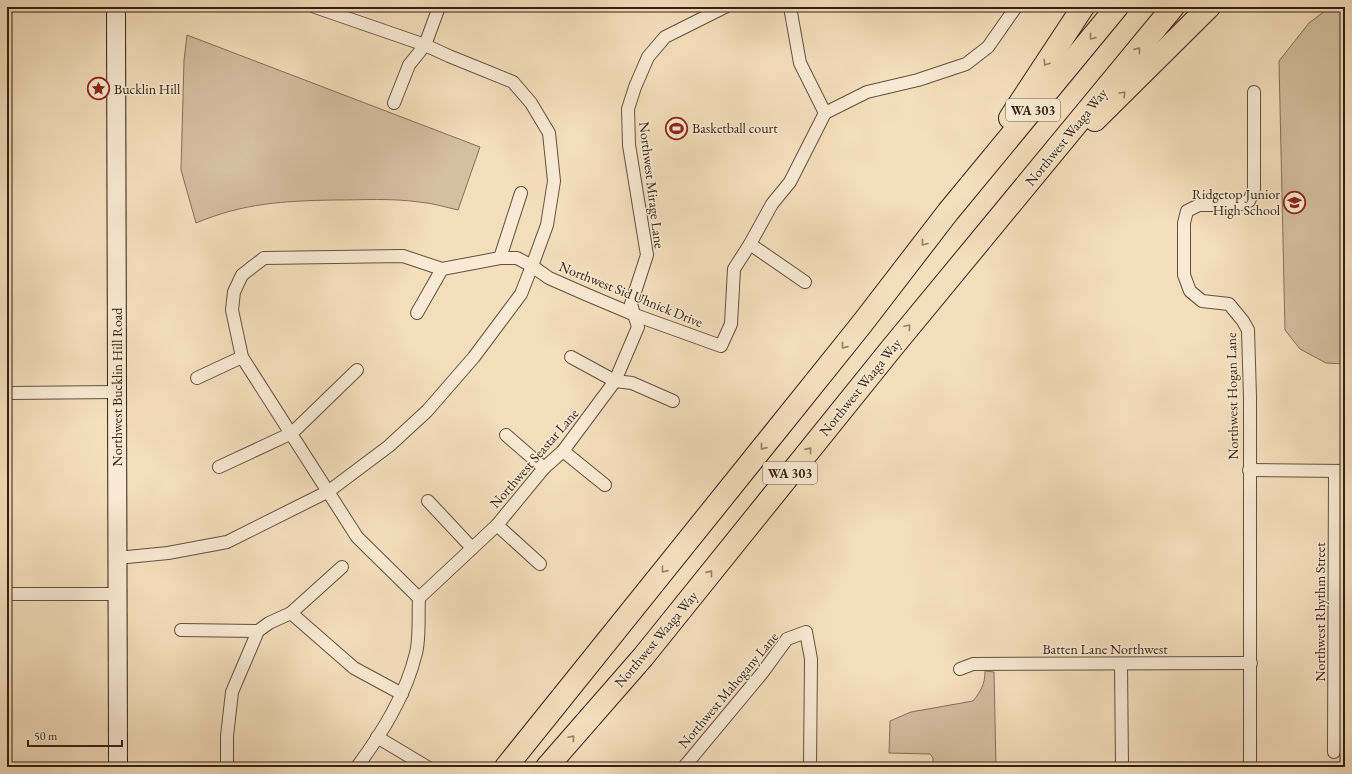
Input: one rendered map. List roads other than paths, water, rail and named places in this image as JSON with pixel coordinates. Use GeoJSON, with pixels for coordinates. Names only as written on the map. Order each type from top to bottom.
{"type":"FeatureCollection","features":[{"type":"Feature","properties":{"kind":"highway"},"geometry":{"type":"LineString","coordinates":[[948,212],[1083,7]]}},
{"type":"Feature","properties":{"kind":"highway","name":"WA 303"},"geometry":{"type":"LineString","coordinates":[[506,767],[861,325],[948,212],[1117,7]]}},
{"type":"Feature","properties":{"kind":"highway","name":"Northwest Waaga Way"},"geometry":{"type":"LineString","coordinates":[[547,767],[643,657],[891,348],[1173,7]]}},
{"type":"Feature","properties":{"kind":"highway"},"geometry":{"type":"LineString","coordinates":[[1033,178],[1119,98],[1209,7]]}},
{"type":"Feature","properties":{"kind":"main road","name":"Northwest Bucklin Hill Road"},"geometry":{"type":"LineString","coordinates":[[116,7],[118,767]]}},
{"type":"Feature","properties":{"kind":"street"},"geometry":{"type":"LineString","coordinates":[[118,558],[168,554],[227,542],[329,491],[388,446],[427,410],[474,357],[521,294],[547,225],[554,181],[549,133],[531,103],[513,82],[425,45],[315,7]]}},
{"type":"Feature","properties":{"kind":"street"},"geometry":{"type":"LineString","coordinates":[[394,103],[409,65],[425,45],[439,7]]}},
{"type":"Feature","properties":{"kind":"street","name":"Northwest Mirage Lane"},"geometry":{"type":"LineString","coordinates":[[635,315],[631,304],[647,255],[629,145],[628,109],[635,87],[648,57],[665,37],[725,7]]}},
{"type":"Feature","properties":{"kind":"street"},"geometry":{"type":"LineString","coordinates":[[790,7],[800,63],[825,113]]}},
{"type":"Feature","properties":{"kind":"street"},"geometry":{"type":"LineString","coordinates":[[805,282],[750,244],[772,204],[790,182],[825,113],[867,92],[918,80],[966,64],[988,46],[1016,7]]}},
{"type":"Feature","properties":{"kind":"street","name":"Northwest Hogan Lane"},"geometry":{"type":"LineString","coordinates":[[1250,767],[1250,397],[1248,330],[1243,321],[1229,304],[1202,301],[1190,291],[1184,275],[1184,223],[1187,211],[1198,205],[1238,205],[1249,201],[1254,189],[1254,92]]}},
{"type":"Feature","properties":{"kind":"street"},"geometry":{"type":"LineString","coordinates":[[500,258],[521,193]]}},
{"type":"Feature","properties":{"kind":"street","name":"Northwest Sid Uhnick Drive"},"geometry":{"type":"LineString","coordinates":[[442,269],[500,258],[517,258],[549,278],[635,315],[721,346],[731,324],[734,269],[750,244]]}},
{"type":"Feature","properties":{"kind":"street"},"geometry":{"type":"LineString","coordinates":[[357,767],[377,738],[402,694],[416,652],[419,598],[357,537],[242,356],[232,310],[234,292],[242,275],[264,258],[403,256],[442,269],[417,313]]}},
{"type":"Feature","properties":{"kind":"street","name":"Northwest Seastar Lane"},"geometry":{"type":"LineString","coordinates":[[419,598],[497,525],[544,468],[563,451],[615,381],[638,327],[635,315]]}},
{"type":"Feature","properties":{"kind":"street"},"geometry":{"type":"LineString","coordinates":[[197,378],[242,356]]}},
{"type":"Feature","properties":{"kind":"street"},"geometry":{"type":"LineString","coordinates":[[571,356],[615,381],[632,383],[673,401]]}},
{"type":"Feature","properties":{"kind":"street"},"geometry":{"type":"LineString","coordinates":[[219,467],[292,433],[357,370]]}},
{"type":"Feature","properties":{"kind":"street"},"geometry":{"type":"LineString","coordinates":[[7,393],[116,392]]}},
{"type":"Feature","properties":{"kind":"street"},"geometry":{"type":"LineString","coordinates":[[506,435],[544,468]]}},
{"type":"Feature","properties":{"kind":"street"},"geometry":{"type":"LineString","coordinates":[[563,451],[605,485]]}},
{"type":"Feature","properties":{"kind":"street"},"geometry":{"type":"LineString","coordinates":[[1249,470],[1340,471]]}},
{"type":"Feature","properties":{"kind":"street","name":"Northwest Rhythm Street"},"geometry":{"type":"LineString","coordinates":[[1334,752],[1340,471]]}},
{"type":"Feature","properties":{"kind":"street"},"geometry":{"type":"LineString","coordinates":[[428,501],[472,548]]}},
{"type":"Feature","properties":{"kind":"street"},"geometry":{"type":"LineString","coordinates":[[497,525],[540,564]]}},
{"type":"Feature","properties":{"kind":"street"},"geometry":{"type":"LineString","coordinates":[[227,767],[227,736],[232,692],[258,631],[269,623],[291,613],[342,567]]}},
{"type":"Feature","properties":{"kind":"street"},"geometry":{"type":"LineString","coordinates":[[7,594],[118,594]]}},
{"type":"Feature","properties":{"kind":"street"},"geometry":{"type":"LineString","coordinates":[[291,613],[354,668],[402,694]]}},
{"type":"Feature","properties":{"kind":"street"},"geometry":{"type":"LineString","coordinates":[[181,630],[258,631]]}},
{"type":"Feature","properties":{"kind":"street","name":"Northwest Mahogany Lane"},"geometry":{"type":"LineString","coordinates":[[684,767],[763,672],[788,639],[806,632],[812,659],[810,767]]}},
{"type":"Feature","properties":{"kind":"street","name":"Batten Lane Northwest"},"geometry":{"type":"LineString","coordinates":[[960,669],[973,664],[1251,663]]}},
{"type":"Feature","properties":{"kind":"street"},"geometry":{"type":"LineString","coordinates":[[1121,664],[1122,767]]}},
{"type":"Feature","properties":{"kind":"street"},"geometry":{"type":"LineString","coordinates":[[377,738],[427,767]]}},
{"type":"Feature","properties":{"kind":"place","name":"Bucklin Hill"},"geometry":{"type":"Point","coordinates":[98,89]}},
{"type":"Feature","properties":{"kind":"place","name":"Basketball court"},"geometry":{"type":"Point","coordinates":[676,128]}},
{"type":"Feature","properties":{"kind":"place","name":"Ridgetop Junior High School"},"geometry":{"type":"Point","coordinates":[1295,202]}}]}
